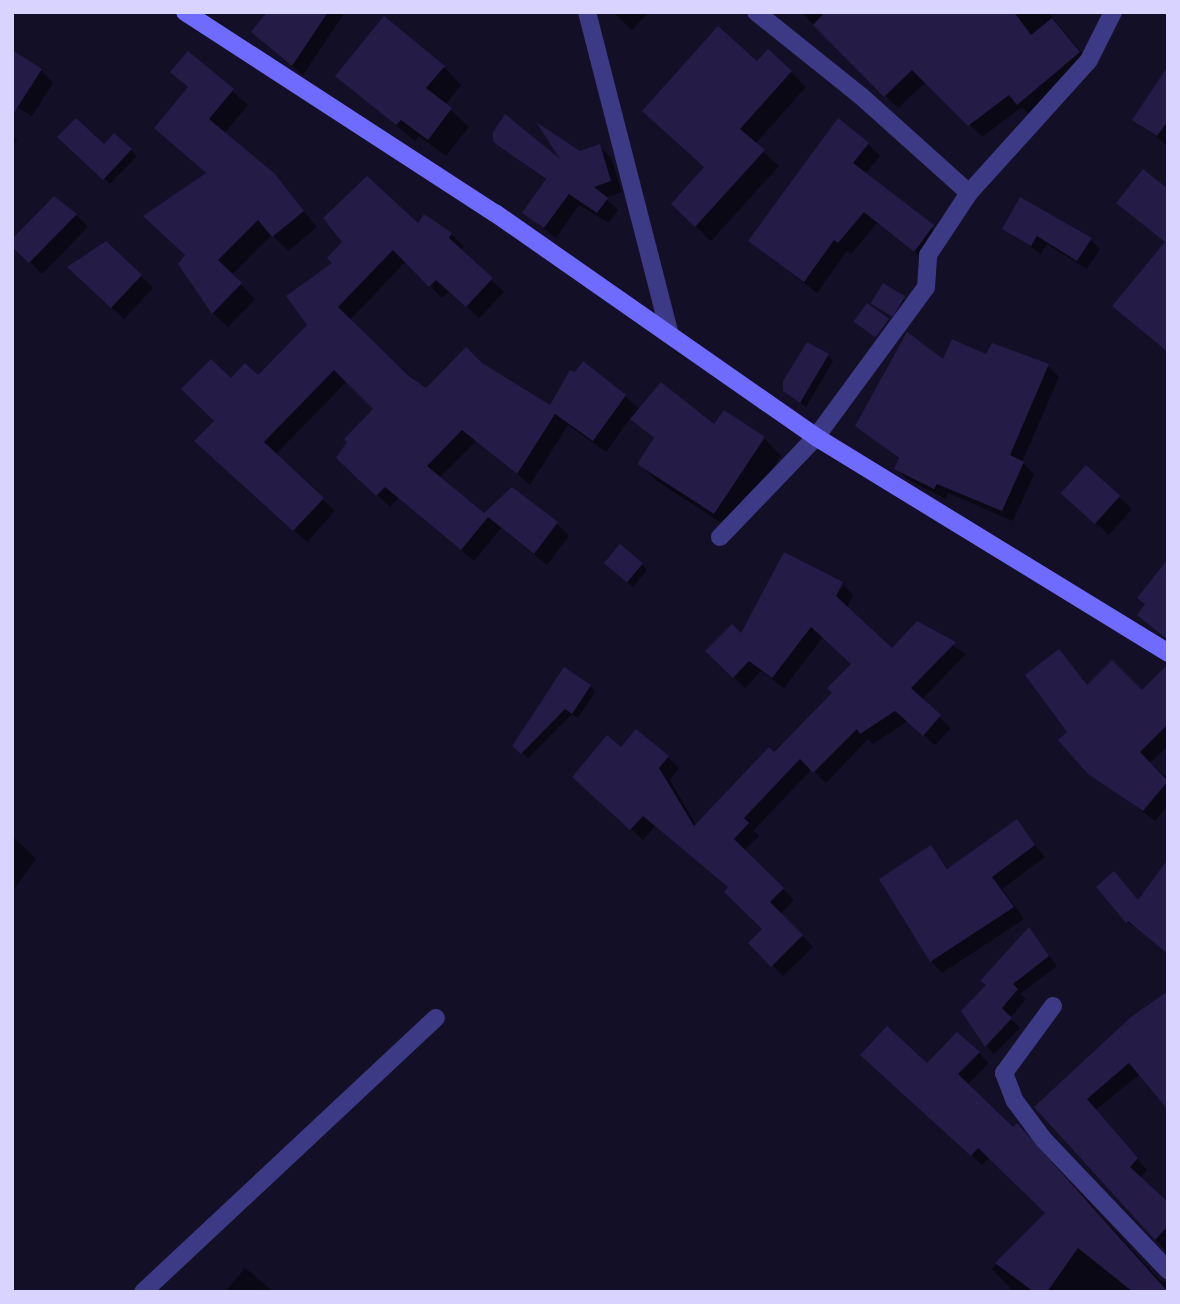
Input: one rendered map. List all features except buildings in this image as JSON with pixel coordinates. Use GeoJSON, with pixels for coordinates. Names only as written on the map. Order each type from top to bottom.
{"type":"FeatureCollection","features":[{"type":"Feature","properties":{"kind":"street"},"geometry":{"type":"LineString","coordinates":[[185,12],[669,331],[816,437],[1168,653]]}},
{"type":"Feature","properties":{"kind":"street"},"geometry":{"type":"LineString","coordinates":[[587,12],[669,331]]}},
{"type":"Feature","properties":{"kind":"street"},"geometry":{"type":"LineString","coordinates":[[756,12],[861,96],[969,193]]}},
{"type":"Feature","properties":{"kind":"street"},"geometry":{"type":"LineString","coordinates":[[720,537],[816,437],[926,287],[928,255],[969,193],[1089,60],[1114,12]]}},
{"type":"Feature","properties":{"kind":"street"},"geometry":{"type":"LineString","coordinates":[[1053,1006],[1004,1073],[1015,1101],[1044,1140],[1168,1270]]}},
{"type":"Feature","properties":{"kind":"street"},"geometry":{"type":"LineString","coordinates":[[143,1292],[436,1017]]}}]}
